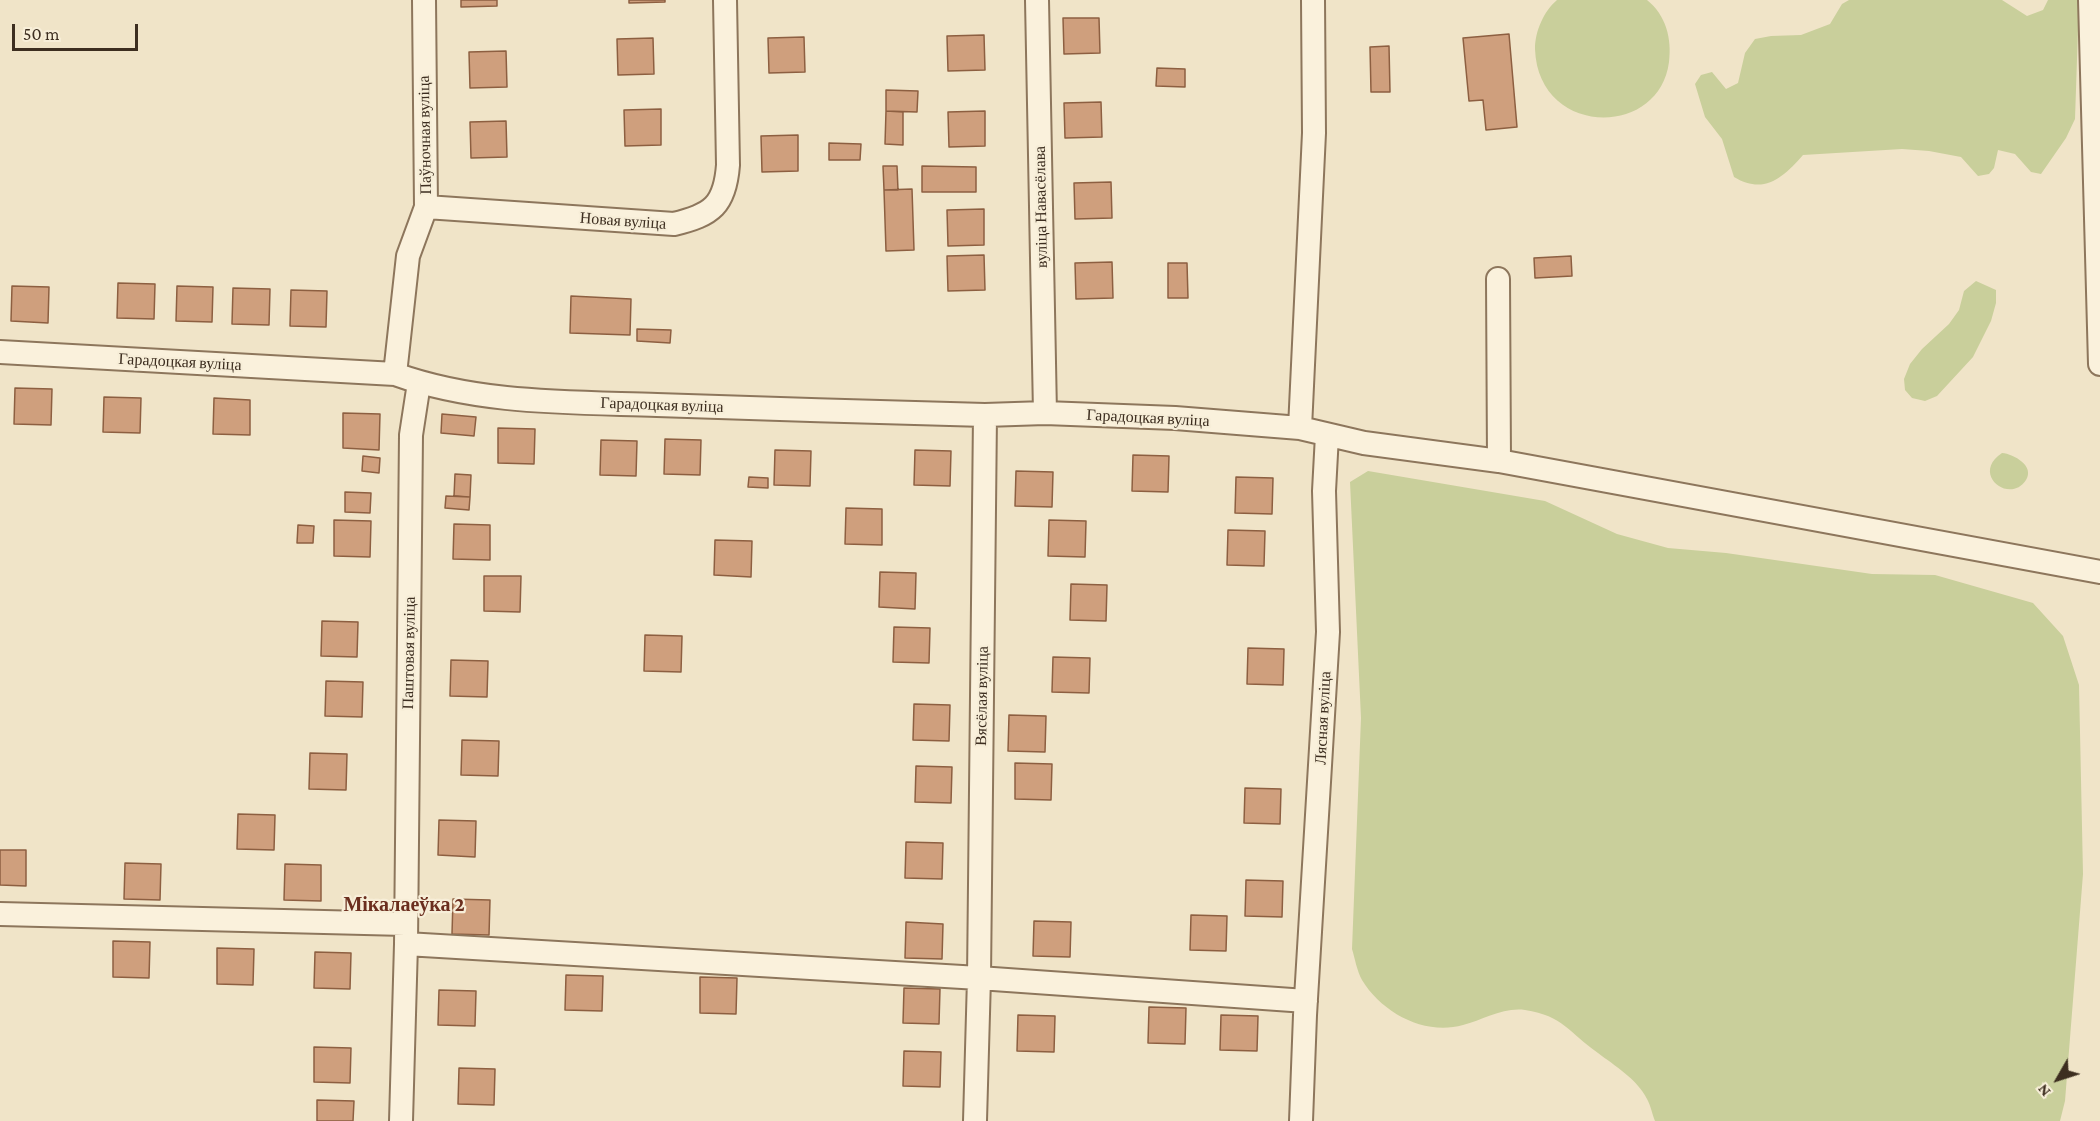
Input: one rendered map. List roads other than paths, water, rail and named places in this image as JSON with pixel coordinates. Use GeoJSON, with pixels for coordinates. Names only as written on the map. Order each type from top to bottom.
{"type":"FeatureCollection","features":[{"type":"Feature","properties":{"kind":"street","name":"Паўночная вуліца"},"geometry":{"type":"LineString","coordinates":[[394,374],[408,256],[426,207],[424,0]]}},
{"type":"Feature","properties":{"kind":"street","name":"Новая вуліца"},"geometry":{"type":"LineString","coordinates":[[426,207],[664,224],[691,220],[709,212],[726,186],[728,165],[725,0]]}},
{"type":"Feature","properties":{"kind":"street","name":"вуліца Навасёлава"},"geometry":{"type":"LineString","coordinates":[[1037,0],[1045,413]]}},
{"type":"Feature","properties":{"kind":"street"},"geometry":{"type":"LineString","coordinates":[[1300,428],[1314,133],[1313,0]]}},
{"type":"Feature","properties":{"kind":"street"},"geometry":{"type":"LineString","coordinates":[[2090,0],[2100,364]]}},
{"type":"Feature","properties":{"kind":"street"},"geometry":{"type":"LineString","coordinates":[[1497,279],[1498,462]]}},
{"type":"Feature","properties":{"kind":"street","name":"Гарадоцкая вуліца"},"geometry":{"type":"LineString","coordinates":[[0,352],[394,374],[419,383],[466,392],[542,401],[985,415],[1045,413],[1175,418],[1300,428],[1364,443],[1498,462],[2100,572]]}},
{"type":"Feature","properties":{"kind":"street","name":"Паштовая вуліца"},"geometry":{"type":"LineString","coordinates":[[401,1121],[411,435],[419,383]]}},
{"type":"Feature","properties":{"kind":"street","name":"Вясёлая вуліца"},"geometry":{"type":"LineString","coordinates":[[975,1121],[979,978],[985,415]]}},
{"type":"Feature","properties":{"kind":"street","name":"Лясная вуліца"},"geometry":{"type":"LineString","coordinates":[[1301,1121],[1328,632],[1324,491],[1327,435]]}},
{"type":"Feature","properties":{"kind":"street"},"geometry":{"type":"LineString","coordinates":[[0,914],[405,934],[664,960],[979,978],[1306,1001]]}},
{"type":"Feature","properties":{"kind":"district","name":"Мікалаеўка 2"},"geometry":{"type":"Point","coordinates":[404,905]}}]}
